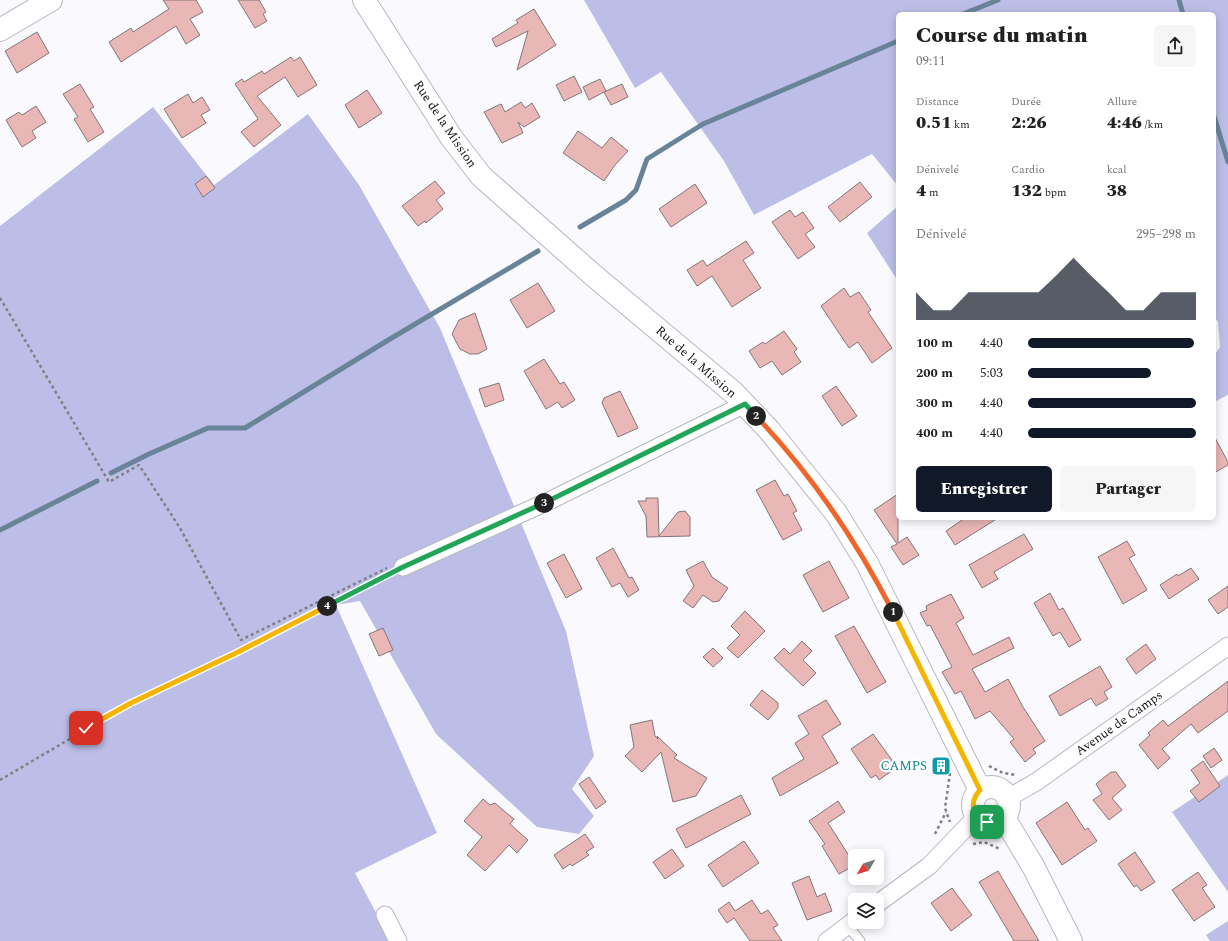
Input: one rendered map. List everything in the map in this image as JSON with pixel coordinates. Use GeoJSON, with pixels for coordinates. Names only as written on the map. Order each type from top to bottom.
{"type":"FeatureCollection","features":[{"type":"Feature","properties":{"kind":"main road"},"geometry":{"type":"LineString","coordinates":[[0,30],[51,0]]}},
{"type":"Feature","properties":{"kind":"main road","name":"Rue de la Mission"},"geometry":{"type":"LineString","coordinates":[[364,0],[451,137],[481,176],[593,275],[723,383],[769,430],[836,513],[867,562],[957,762],[980,790]]}},
{"type":"Feature","properties":{"kind":"main road"},"geometry":{"type":"LineString","coordinates":[[1006,808],[993,823],[987,822],[977,816],[973,806],[974,800],[980,790],[985,788],[996,788],[1005,793],[1006,808],[1033,866],[1071,941]]}},
{"type":"Feature","properties":{"kind":"street"},"geometry":{"type":"LineString","coordinates":[[397,566],[551,500],[745,404]]}},
{"type":"Feature","properties":{"kind":"street","name":"Avenue de Camps"},"geometry":{"type":"LineString","coordinates":[[1006,808],[1036,782],[1228,646]]}},
{"type":"Feature","properties":{"kind":"street"},"geometry":{"type":"LineString","coordinates":[[884,899],[929,866],[977,816]]}},
{"type":"Feature","properties":{"kind":"street"},"geometry":{"type":"LineString","coordinates":[[385,915],[398,941]]}},
{"type":"Feature","properties":{"kind":"street"},"geometry":{"type":"LineString","coordinates":[[827,941],[848,925]]}},
{"type":"Feature","properties":{"kind":"lane"},"geometry":{"type":"LineString","coordinates":[[854,929],[860,941]]}},
{"type":"Feature","properties":{"kind":"path"},"geometry":{"type":"LineString","coordinates":[[0,298],[109,482],[139,465],[180,528],[241,640],[397,566]]}},
{"type":"Feature","properties":{"kind":"path"},"geometry":{"type":"LineString","coordinates":[[0,780],[131,703],[236,653],[397,566]]}},
{"type":"Feature","properties":{"kind":"path"},"geometry":{"type":"LineString","coordinates":[[957,762],[945,808],[948,820],[959,834],[970,844],[984,842],[1006,852]]}},
{"type":"Feature","properties":{"kind":"path"},"geometry":{"type":"LineString","coordinates":[[986,765],[1003,773],[1019,776]]}},
{"type":"Feature","properties":{"kind":"shaded area"},"geometry":{"type":"Polygon","coordinates":[[[584,0],[1228,0],[1228,395],[1216,401],[1216,353],[1220,347],[1218,322],[1216,319],[1216,12],[896,12],[896,184],[872,154],[754,215],[724,161],[661,72],[635,88],[584,0]]]}},
{"type":"Feature","properties":{"kind":"shaded area"},"geometry":{"type":"Polygon","coordinates":[[[153,107],[214,185],[308,114],[359,185],[440,328],[566,631],[594,756],[572,789],[594,816],[579,834],[537,827],[436,734],[360,601],[336,605],[437,833],[355,873],[391,941],[0,941],[0,226],[153,107]]]}},
{"type":"Feature","properties":{"kind":"shaded area"},"geometry":{"type":"Polygon","coordinates":[[[896,208],[896,278],[867,233],[896,208]]]}},
{"type":"Feature","properties":{"kind":"shaded area"},"geometry":{"type":"Polygon","coordinates":[[[1228,775],[1228,892],[1172,812],[1228,775]]]}},
{"type":"Feature","properties":{"kind":"shaded area"},"geometry":{"type":"Polygon","coordinates":[[[1228,921],[1228,941],[1210,941],[1206,935],[1228,921]]]}},
{"type":"Feature","properties":{"kind":"building"},"geometry":{"type":"Polygon","coordinates":[[[163,0],[196,0],[203,12],[190,19],[200,35],[186,44],[176,26],[121,62],[109,42],[131,28],[133,32],[169,9],[163,0]]]}},
{"type":"Feature","properties":{"kind":"building"},"geometry":{"type":"Polygon","coordinates":[[[238,0],[259,0],[266,12],[263,14],[267,21],[255,28],[238,0]]]}},
{"type":"Feature","properties":{"kind":"building"},"geometry":{"type":"Polygon","coordinates":[[[534,9],[556,45],[517,70],[528,31],[496,47],[492,39],[518,23],[516,20],[534,9]]]}},
{"type":"Feature","properties":{"kind":"building"},"geometry":{"type":"Polygon","coordinates":[[[37,32],[49,53],[17,73],[5,51],[37,32]]]}},
{"type":"Feature","properties":{"kind":"building"},"geometry":{"type":"Polygon","coordinates":[[[291,57],[294,61],[300,57],[317,85],[298,97],[285,77],[257,96],[281,125],[254,147],[241,132],[258,119],[235,84],[242,79],[244,82],[262,71],[264,74],[291,57]]]}},
{"type":"Feature","properties":{"kind":"building"},"geometry":{"type":"Polygon","coordinates":[[[574,76],[582,92],[564,101],[556,85],[574,76]]]}},
{"type":"Feature","properties":{"kind":"building"},"geometry":{"type":"Polygon","coordinates":[[[600,79],[606,91],[589,100],[583,87],[600,79]]]}},
{"type":"Feature","properties":{"kind":"building"},"geometry":{"type":"Polygon","coordinates":[[[80,84],[94,107],[90,109],[104,132],[88,142],[74,119],[78,117],[63,94],[80,84]]]}},
{"type":"Feature","properties":{"kind":"building"},"geometry":{"type":"Polygon","coordinates":[[[622,84],[628,97],[611,105],[604,92],[622,84]]]}},
{"type":"Feature","properties":{"kind":"building"},"geometry":{"type":"Polygon","coordinates":[[[367,90],[382,113],[359,128],[345,105],[367,90]]]}},
{"type":"Feature","properties":{"kind":"building"},"geometry":{"type":"Polygon","coordinates":[[[188,94],[193,103],[202,97],[210,110],[201,115],[206,123],[182,138],[164,109],[188,94]]]}},
{"type":"Feature","properties":{"kind":"building"},"geometry":{"type":"Polygon","coordinates":[[[521,102],[525,108],[532,103],[540,117],[524,127],[518,122],[523,133],[502,143],[484,112],[501,104],[505,112],[521,102]]]}},
{"type":"Feature","properties":{"kind":"building"},"geometry":{"type":"Polygon","coordinates":[[[36,106],[46,122],[32,131],[36,138],[22,147],[6,120],[19,112],[22,115],[36,106]]]}},
{"type":"Feature","properties":{"kind":"building"},"geometry":{"type":"Polygon","coordinates":[[[578,131],[602,148],[611,137],[628,151],[615,165],[604,181],[563,153],[578,131]]]}},
{"type":"Feature","properties":{"kind":"building"},"geometry":{"type":"Polygon","coordinates":[[[206,176],[215,188],[203,197],[195,184],[206,176]]]}},
{"type":"Feature","properties":{"kind":"building"},"geometry":{"type":"Polygon","coordinates":[[[435,181],[445,193],[436,200],[443,209],[426,223],[425,221],[418,226],[402,206],[435,181]]]}},
{"type":"Feature","properties":{"kind":"building"},"geometry":{"type":"Polygon","coordinates":[[[860,182],[872,197],[840,222],[828,207],[860,182]]]}},
{"type":"Feature","properties":{"kind":"building"},"geometry":{"type":"Polygon","coordinates":[[[695,184],[707,203],[671,227],[659,209],[695,184]]]}},
{"type":"Feature","properties":{"kind":"building"},"geometry":{"type":"Polygon","coordinates":[[[790,210],[795,217],[803,212],[814,228],[805,234],[815,247],[798,259],[772,222],[790,210]]]}},
{"type":"Feature","properties":{"kind":"building"},"geometry":{"type":"Polygon","coordinates":[[[746,241],[754,253],[743,260],[761,288],[732,307],[712,276],[697,286],[687,270],[703,260],[707,266],[746,241]]]}},
{"type":"Feature","properties":{"kind":"building"},"geometry":{"type":"Polygon","coordinates":[[[538,283],[555,311],[527,328],[510,300],[538,283]]]}},
{"type":"Feature","properties":{"kind":"building"},"geometry":{"type":"Polygon","coordinates":[[[844,288],[850,297],[859,292],[871,310],[868,312],[892,348],[872,363],[858,342],[849,348],[821,306],[844,288]]]}},
{"type":"Feature","properties":{"kind":"building"},"geometry":{"type":"Polygon","coordinates":[[[475,313],[487,349],[478,354],[470,354],[460,349],[452,334],[459,320],[475,313]]]}},
{"type":"Feature","properties":{"kind":"building"},"geometry":{"type":"Polygon","coordinates":[[[784,331],[797,349],[794,352],[801,362],[782,375],[772,361],[760,368],[749,351],[763,342],[765,344],[784,331]]]}},
{"type":"Feature","properties":{"kind":"building"},"geometry":{"type":"Polygon","coordinates":[[[544,359],[560,384],[564,382],[575,400],[562,408],[558,402],[546,409],[524,371],[544,359]]]}},
{"type":"Feature","properties":{"kind":"building"},"geometry":{"type":"Polygon","coordinates":[[[499,383],[504,400],[485,407],[479,389],[499,383]]]}},
{"type":"Feature","properties":{"kind":"building"},"geometry":{"type":"Polygon","coordinates":[[[836,386],[857,416],[842,426],[822,396],[836,386]]]}},
{"type":"Feature","properties":{"kind":"building"},"geometry":{"type":"Polygon","coordinates":[[[620,391],[638,428],[618,437],[602,403],[604,398],[620,391]]]}},
{"type":"Feature","properties":{"kind":"building"},"geometry":{"type":"Polygon","coordinates":[[[1216,440],[1228,462],[1228,465],[1216,472],[1216,440]]]}},
{"type":"Feature","properties":{"kind":"building"},"geometry":{"type":"Polygon","coordinates":[[[775,480],[784,496],[788,494],[797,511],[793,513],[802,530],[783,540],[756,490],[775,480]]]}},
{"type":"Feature","properties":{"kind":"building"},"geometry":{"type":"Polygon","coordinates":[[[896,495],[898,543],[907,537],[919,555],[903,565],[891,547],[897,544],[874,510],[896,495]]]}},
{"type":"Feature","properties":{"kind":"building"},"geometry":{"type":"Polygon","coordinates":[[[646,498],[658,498],[659,536],[678,512],[685,511],[690,517],[690,536],[647,537],[646,516],[638,501],[646,501],[646,498]]]}},
{"type":"Feature","properties":{"kind":"building"},"geometry":{"type":"Polygon","coordinates":[[[962,520],[995,520],[955,545],[946,531],[962,520]]]}},
{"type":"Feature","properties":{"kind":"building"},"geometry":{"type":"Polygon","coordinates":[[[1024,534],[1033,549],[994,572],[998,579],[982,588],[969,565],[1024,534]]]}},
{"type":"Feature","properties":{"kind":"building"},"geometry":{"type":"Polygon","coordinates":[[[1127,541],[1135,555],[1129,558],[1147,590],[1123,604],[1098,557],[1127,541]]]}},
{"type":"Feature","properties":{"kind":"building"},"geometry":{"type":"Polygon","coordinates":[[[613,548],[629,578],[632,577],[639,590],[628,597],[620,583],[612,587],[596,558],[613,548]]]}},
{"type":"Feature","properties":{"kind":"building"},"geometry":{"type":"Polygon","coordinates":[[[564,554],[582,589],[566,598],[547,563],[564,554]]]}},
{"type":"Feature","properties":{"kind":"building"},"geometry":{"type":"Polygon","coordinates":[[[703,561],[712,577],[728,588],[719,601],[713,602],[703,595],[693,608],[683,601],[694,586],[686,570],[703,561]]]}},
{"type":"Feature","properties":{"kind":"building"},"geometry":{"type":"Polygon","coordinates":[[[829,561],[849,598],[823,612],[803,575],[829,561]]]}},
{"type":"Feature","properties":{"kind":"building"},"geometry":{"type":"Polygon","coordinates":[[[1191,568],[1199,579],[1169,599],[1160,585],[1177,574],[1178,576],[1191,568]]]}},
{"type":"Feature","properties":{"kind":"building"},"geometry":{"type":"Polygon","coordinates":[[[1228,586],[1228,607],[1218,614],[1208,600],[1228,586]]]}},
{"type":"Feature","properties":{"kind":"building"},"geometry":{"type":"Polygon","coordinates":[[[1050,593],[1059,610],[1063,608],[1081,640],[1069,647],[1060,632],[1053,636],[1034,603],[1050,593]]]}},
{"type":"Feature","properties":{"kind":"building"},"geometry":{"type":"Polygon","coordinates":[[[951,594],[964,618],[956,623],[973,655],[1009,637],[1014,648],[972,669],[985,692],[1008,679],[1023,707],[1045,741],[1033,749],[1036,753],[1025,762],[1010,742],[1014,739],[990,711],[975,719],[961,691],[955,694],[942,672],[952,667],[930,625],[927,626],[920,613],[927,610],[926,606],[951,594]]]}},
{"type":"Feature","properties":{"kind":"building"},"geometry":{"type":"Polygon","coordinates":[[[745,611],[765,631],[738,658],[727,648],[740,635],[731,626],[745,611]]]}},
{"type":"Feature","properties":{"kind":"building"},"geometry":{"type":"Polygon","coordinates":[[[854,626],[886,682],[867,693],[835,636],[854,626]]]}},
{"type":"Feature","properties":{"kind":"building"},"geometry":{"type":"Polygon","coordinates":[[[383,628],[393,650],[379,656],[369,634],[383,628]]]}},
{"type":"Feature","properties":{"kind":"building"},"geometry":{"type":"Polygon","coordinates":[[[802,641],[812,651],[803,660],[816,673],[803,686],[774,658],[784,648],[790,654],[802,641]]]}},
{"type":"Feature","properties":{"kind":"building"},"geometry":{"type":"Polygon","coordinates":[[[1146,644],[1156,659],[1136,674],[1126,659],[1146,644]]]}},
{"type":"Feature","properties":{"kind":"building"},"geometry":{"type":"Polygon","coordinates":[[[713,648],[723,658],[713,667],[703,657],[713,648]]]}},
{"type":"Feature","properties":{"kind":"building"},"geometry":{"type":"Polygon","coordinates":[[[1100,666],[1112,687],[1104,692],[1108,699],[1096,706],[1091,698],[1060,716],[1049,696],[1100,666]]]}},
{"type":"Feature","properties":{"kind":"building"},"geometry":{"type":"Polygon","coordinates":[[[1228,681],[1228,711],[1198,733],[1191,724],[1162,749],[1170,758],[1158,769],[1139,745],[1150,735],[1148,733],[1163,720],[1168,726],[1228,681]]]}},
{"type":"Feature","properties":{"kind":"building"},"geometry":{"type":"Polygon","coordinates":[[[762,690],[778,703],[778,708],[768,720],[750,705],[762,690]]]}},
{"type":"Feature","properties":{"kind":"building"},"geometry":{"type":"Polygon","coordinates":[[[826,700],[841,724],[822,736],[838,763],[780,796],[772,778],[804,759],[795,743],[809,734],[798,716],[826,700]]]}},
{"type":"Feature","properties":{"kind":"building"},"geometry":{"type":"Polygon","coordinates":[[[652,720],[655,736],[658,739],[657,736],[677,755],[674,758],[707,778],[696,796],[673,802],[661,752],[642,772],[625,756],[634,747],[630,725],[652,720]]]}},
{"type":"Feature","properties":{"kind":"building"},"geometry":{"type":"Polygon","coordinates":[[[873,734],[897,767],[879,780],[876,775],[871,778],[851,749],[873,734]]]}},
{"type":"Feature","properties":{"kind":"building"},"geometry":{"type":"Polygon","coordinates":[[[1214,748],[1222,760],[1211,768],[1203,756],[1214,748]]]}},
{"type":"Feature","properties":{"kind":"building"},"geometry":{"type":"Polygon","coordinates":[[[1203,761],[1220,786],[1199,802],[1190,791],[1200,783],[1191,770],[1203,761]]]}},
{"type":"Feature","properties":{"kind":"building"},"geometry":{"type":"Polygon","coordinates":[[[1111,772],[1116,772],[1126,786],[1112,798],[1122,810],[1109,820],[1093,800],[1102,794],[1096,784],[1111,772]]]}},
{"type":"Feature","properties":{"kind":"building"},"geometry":{"type":"Polygon","coordinates":[[[589,777],[606,802],[596,809],[579,784],[589,777]]]}},
{"type":"Feature","properties":{"kind":"building"},"geometry":{"type":"Polygon","coordinates":[[[741,795],[751,814],[686,848],[676,829],[741,795]]]}},
{"type":"Feature","properties":{"kind":"building"},"geometry":{"type":"Polygon","coordinates":[[[483,799],[490,805],[495,803],[514,819],[510,824],[528,840],[517,853],[509,845],[485,871],[467,855],[482,837],[464,821],[483,799]]]}},
{"type":"Feature","properties":{"kind":"building"},"geometry":{"type":"Polygon","coordinates":[[[838,801],[845,812],[828,823],[848,854],[848,869],[839,874],[822,846],[825,844],[809,821],[838,801]]]}},
{"type":"Feature","properties":{"kind":"building"},"geometry":{"type":"Polygon","coordinates":[[[1067,802],[1085,830],[1088,828],[1097,841],[1062,865],[1036,823],[1067,802]]]}},
{"type":"Feature","properties":{"kind":"building"},"geometry":{"type":"Polygon","coordinates":[[[585,834],[594,847],[586,852],[589,855],[572,866],[570,864],[563,869],[554,855],[585,834]]]}},
{"type":"Feature","properties":{"kind":"building"},"geometry":{"type":"Polygon","coordinates":[[[744,841],[759,863],[723,887],[708,865],[744,841]]]}},
{"type":"Feature","properties":{"kind":"building"},"geometry":{"type":"Polygon","coordinates":[[[672,849],[684,866],[665,879],[653,862],[672,849]]]}},
{"type":"Feature","properties":{"kind":"building"},"geometry":{"type":"Polygon","coordinates":[[[1135,852],[1155,882],[1141,891],[1137,885],[1134,887],[1118,864],[1135,852]]]}},
{"type":"Feature","properties":{"kind":"building"},"geometry":{"type":"Polygon","coordinates":[[[998,871],[1039,941],[1014,941],[979,882],[998,871]]]}},
{"type":"Feature","properties":{"kind":"building"},"geometry":{"type":"Polygon","coordinates":[[[1198,872],[1207,885],[1202,888],[1215,907],[1194,921],[1172,890],[1198,872]]]}},
{"type":"Feature","properties":{"kind":"building"},"geometry":{"type":"Polygon","coordinates":[[[809,876],[817,897],[825,893],[832,911],[807,920],[792,883],[809,876]]]}},
{"type":"Feature","properties":{"kind":"building"},"geometry":{"type":"Polygon","coordinates":[[[952,888],[972,915],[951,931],[931,903],[952,888]]]}},
{"type":"Feature","properties":{"kind":"building"},"geometry":{"type":"Polygon","coordinates":[[[752,900],[761,914],[768,910],[778,925],[773,928],[782,941],[750,941],[734,918],[727,923],[718,910],[729,902],[735,911],[752,900]]]}},
{"type":"Feature","properties":{"kind":"waterway"},"geometry":{"type":"LineString","coordinates":[[968,12],[998,0]]}},
{"type":"Feature","properties":{"kind":"waterway"},"geometry":{"type":"LineString","coordinates":[[1179,0],[1182,12]]}},
{"type":"Feature","properties":{"kind":"waterway"},"geometry":{"type":"LineString","coordinates":[[580,227],[626,200],[636,190],[647,159],[703,124],[896,42]]}},
{"type":"Feature","properties":{"kind":"waterway"},"geometry":{"type":"LineString","coordinates":[[1216,123],[1228,162]]}},
{"type":"Feature","properties":{"kind":"waterway"},"geometry":{"type":"LineString","coordinates":[[111,473],[149,454],[208,428],[245,428],[385,342],[538,251]]}},
{"type":"Feature","properties":{"kind":"waterway"},"geometry":{"type":"LineString","coordinates":[[0,530],[97,481]]}},
{"type":"Feature","properties":{"kind":"place","name":"CAMPS"},"geometry":{"type":"Point","coordinates":[941,766]}},
{"type":"Feature","properties":{"kind":"route"},"geometry":{"type":"LineString","coordinates":[[86,728],[131,703],[236,653],[403,567],[551,500],[745,404],[801,468],[836,513],[867,562],[980,790],[976,794],[974,800],[974,811],[977,816],[987,822]]}}]}
